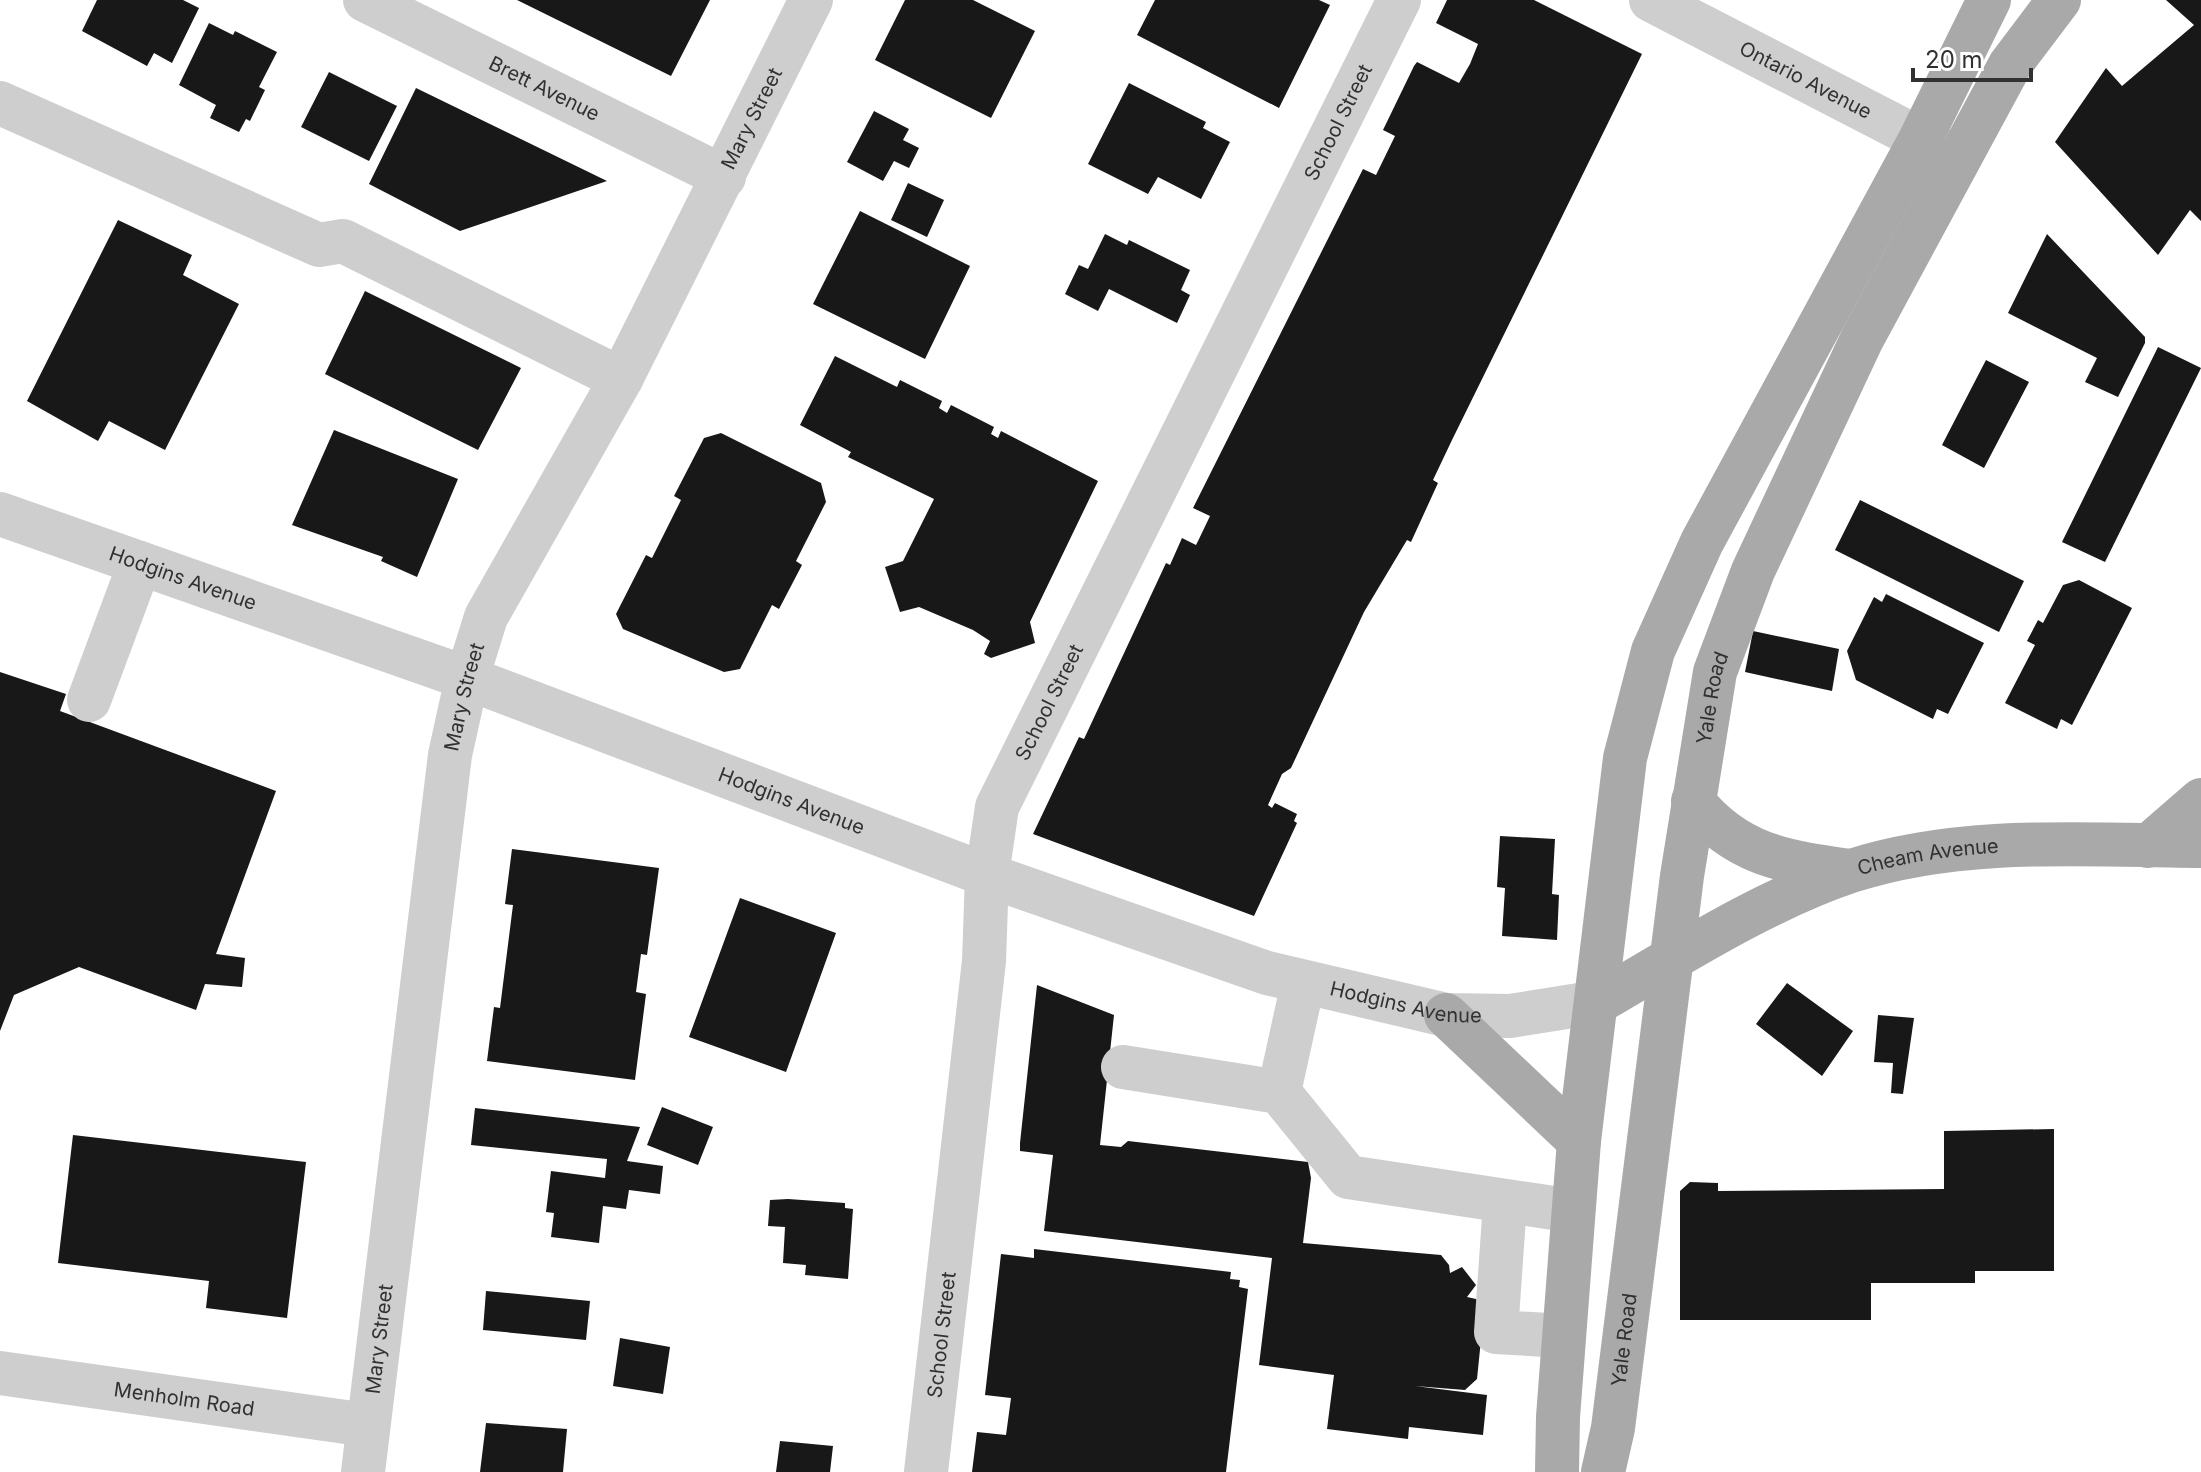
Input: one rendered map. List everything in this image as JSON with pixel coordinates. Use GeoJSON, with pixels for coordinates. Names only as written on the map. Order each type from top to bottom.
{"type":"FeatureCollection","features":[{"type":"Feature","properties":{"kind":"main road"},"geometry":{"type":"LineString","coordinates":[[1557,1472],[1579,1141],[1625,758],[1653,651],[1702,542],[1920,140],[1989,0]]}},
{"type":"Feature","properties":{"kind":"main road","name":"Yale Road"},"geometry":{"type":"LineString","coordinates":[[1603,1472],[1613,1428],[1693,801],[1715,672],[1753,571],[1862,339],[2010,65],[2059,0]]}},
{"type":"Feature","properties":{"kind":"main road"},"geometry":{"type":"LineString","coordinates":[[2148,846],[2201,800]]}},
{"type":"Feature","properties":{"kind":"main road"},"geometry":{"type":"LineString","coordinates":[[1693,801],[1712,825],[1737,842],[1785,862],[1850,871]]}},
{"type":"Feature","properties":{"kind":"main road","name":"Cheam Avenue"},"geometry":{"type":"LineString","coordinates":[[1598,1002],[1759,911],[1850,871],[1944,850],[2201,846]]}},
{"type":"Feature","properties":{"kind":"main road"},"geometry":{"type":"LineString","coordinates":[[1446,1015],[1579,1141]]}},
{"type":"Feature","properties":{"kind":"street","name":"Brett Avenue"},"geometry":{"type":"LineString","coordinates":[[365,0],[724,177]]}},
{"type":"Feature","properties":{"kind":"street","name":"Mary Street"},"geometry":{"type":"LineString","coordinates":[[363,1472],[450,755],[467,678],[486,617],[621,379],[811,0]]}},
{"type":"Feature","properties":{"kind":"street","name":"School Street"},"geometry":{"type":"LineString","coordinates":[[926,1472],[984,961],[987,875],[997,807],[1399,0]]}},
{"type":"Feature","properties":{"kind":"street","name":"Ontario Avenue"},"geometry":{"type":"LineString","coordinates":[[1651,0],[1959,159]]}},
{"type":"Feature","properties":{"kind":"street"},"geometry":{"type":"LineString","coordinates":[[2010,65],[2040,0]]}},
{"type":"Feature","properties":{"kind":"street"},"geometry":{"type":"LineString","coordinates":[[0,103],[319,245],[343,241],[621,379]]}},
{"type":"Feature","properties":{"kind":"street","name":"Hodgins Avenue"},"geometry":{"type":"LineString","coordinates":[[0,514],[467,678],[987,875],[1303,983],[1446,1015],[1510,1016],[1598,1002]]}},
{"type":"Feature","properties":{"kind":"street"},"geometry":{"type":"LineString","coordinates":[[89,700],[140,563]]}},
{"type":"Feature","properties":{"kind":"street"},"geometry":{"type":"LineString","coordinates":[[1279,1092],[1303,983]]}},
{"type":"Feature","properties":{"kind":"street"},"geometry":{"type":"LineString","coordinates":[[1123,1067],[1279,1092],[1348,1177],[1573,1211]]}},
{"type":"Feature","properties":{"kind":"street"},"geometry":{"type":"LineString","coordinates":[[1505,1203],[1496,1332],[1564,1336]]}},
{"type":"Feature","properties":{"kind":"street","name":"Menholm Road"},"geometry":{"type":"LineString","coordinates":[[0,1373],[367,1425]]}},
{"type":"Feature","properties":{"kind":"building"},"geometry":{"type":"Polygon","coordinates":[[[97,0],[183,0],[199,8],[172,63],[154,53],[147,66],[82,31],[97,0]]]}},
{"type":"Feature","properties":{"kind":"building"},"geometry":{"type":"Polygon","coordinates":[[[517,0],[710,0],[671,76],[517,0]]]}},
{"type":"Feature","properties":{"kind":"building"},"geometry":{"type":"Polygon","coordinates":[[[905,0],[973,0],[1035,31],[991,118],[875,60],[905,0]]]}},
{"type":"Feature","properties":{"kind":"building"},"geometry":{"type":"Polygon","coordinates":[[[1155,0],[1319,0],[1330,5],[1279,108],[1137,35],[1155,0]]]}},
{"type":"Feature","properties":{"kind":"building"},"geometry":{"type":"Polygon","coordinates":[[[1447,0],[1534,0],[1642,54],[1433,480],[1438,483],[1411,542],[1407,540],[1364,612],[1291,768],[1282,774],[1268,805],[1272,808],[1275,803],[1297,814],[1294,821],[1297,823],[1254,916],[1033,834],[1079,737],[1084,739],[1166,563],[1170,565],[1182,538],[1196,545],[1199,539],[1210,516],[1193,508],[1363,169],[1376,175],[1395,136],[1383,130],[1414,66],[1417,62],[1459,83],[1470,64],[1478,44],[1436,23],[1447,0]]]}},
{"type":"Feature","properties":{"kind":"building"},"geometry":{"type":"Polygon","coordinates":[[[2166,0],[2201,0],[2201,221],[2190,210],[2158,255],[2055,142],[2106,68],[2122,86],[2194,25],[2166,0]]]}},
{"type":"Feature","properties":{"kind":"building"},"geometry":{"type":"Polygon","coordinates":[[[209,23],[233,35],[235,31],[277,52],[259,87],[265,90],[250,121],[246,119],[239,132],[210,118],[216,105],[179,85],[209,23]]]}},
{"type":"Feature","properties":{"kind":"building"},"geometry":{"type":"Polygon","coordinates":[[[329,72],[397,106],[369,161],[301,127],[329,72]]]}},
{"type":"Feature","properties":{"kind":"building"},"geometry":{"type":"Polygon","coordinates":[[[1129,83],[1206,122],[1203,128],[1230,142],[1201,199],[1158,177],[1148,194],[1088,164],[1129,83]]]}},
{"type":"Feature","properties":{"kind":"building"},"geometry":{"type":"Polygon","coordinates":[[[416,88],[607,181],[460,231],[369,184],[416,88]]]}},
{"type":"Feature","properties":{"kind":"building"},"geometry":{"type":"Polygon","coordinates":[[[874,111],[909,129],[903,140],[919,148],[909,168],[894,161],[883,181],[847,162],[874,111]]]}},
{"type":"Feature","properties":{"kind":"building"},"geometry":{"type":"Polygon","coordinates":[[[908,183],[944,200],[927,237],[891,220],[908,183]]]}},
{"type":"Feature","properties":{"kind":"building"},"geometry":{"type":"Polygon","coordinates":[[[860,211],[970,266],[925,359],[813,304],[860,211]]]}},
{"type":"Feature","properties":{"kind":"building"},"geometry":{"type":"Polygon","coordinates":[[[118,220],[192,255],[183,275],[239,304],[165,450],[109,421],[98,441],[27,401],[118,220]]]}},
{"type":"Feature","properties":{"kind":"building"},"geometry":{"type":"Polygon","coordinates":[[[1105,234],[1127,245],[1129,240],[1190,270],[1181,290],[1190,295],[1177,323],[1109,289],[1098,311],[1065,294],[1079,265],[1088,269],[1105,234]]]}},
{"type":"Feature","properties":{"kind":"building"},"geometry":{"type":"Polygon","coordinates":[[[2047,234],[2145,337],[2145,343],[2118,397],[2085,382],[2097,358],[2008,313],[2047,234]]]}},
{"type":"Feature","properties":{"kind":"building"},"geometry":{"type":"Polygon","coordinates":[[[365,291],[521,368],[478,450],[325,374],[365,291]]]}},
{"type":"Feature","properties":{"kind":"building"},"geometry":{"type":"Polygon","coordinates":[[[2158,347],[2201,368],[2105,562],[2062,542],[2158,347]]]}},
{"type":"Feature","properties":{"kind":"building"},"geometry":{"type":"Polygon","coordinates":[[[835,356],[897,387],[900,380],[942,401],[939,408],[947,413],[951,405],[994,427],[991,434],[998,438],[1001,431],[1098,481],[1030,622],[1035,643],[991,658],[984,654],[990,641],[973,630],[919,607],[900,612],[885,567],[903,561],[934,499],[848,457],[851,452],[800,425],[835,356]]]}},
{"type":"Feature","properties":{"kind":"building"},"geometry":{"type":"Polygon","coordinates":[[[1986,360],[2029,382],[1984,468],[1942,445],[1986,360]]]}},
{"type":"Feature","properties":{"kind":"building"},"geometry":{"type":"Polygon","coordinates":[[[334,430],[458,479],[417,577],[381,561],[383,557],[292,525],[334,430]]]}},
{"type":"Feature","properties":{"kind":"building"},"geometry":{"type":"Polygon","coordinates":[[[721,433],[821,483],[826,502],[796,561],[802,565],[779,609],[772,605],[740,669],[724,672],[623,629],[616,614],[646,555],[652,558],[681,500],[674,496],[704,438],[721,433]]]}},
{"type":"Feature","properties":{"kind":"building"},"geometry":{"type":"Polygon","coordinates":[[[1860,500],[2024,581],[1999,632],[1835,550],[1860,500]]]}},
{"type":"Feature","properties":{"kind":"building"},"geometry":{"type":"Polygon","coordinates":[[[2079,580],[2132,608],[2072,725],[2061,719],[2057,729],[2005,703],[2035,645],[2027,641],[2038,620],[2043,623],[2063,585],[2079,580]]]}},
{"type":"Feature","properties":{"kind":"building"},"geometry":{"type":"Polygon","coordinates":[[[1886,594],[1984,643],[1948,714],[1937,709],[1933,719],[1856,680],[1847,651],[1874,597],[1882,602],[1886,594]]]}},
{"type":"Feature","properties":{"kind":"building"},"geometry":{"type":"Polygon","coordinates":[[[1753,631],[1839,649],[1832,691],[1745,672],[1753,631]]]}},
{"type":"Feature","properties":{"kind":"building"},"geometry":{"type":"Polygon","coordinates":[[[0,672],[66,694],[60,711],[276,791],[216,954],[245,958],[242,987],[205,984],[196,1010],[79,967],[14,995],[0,1031],[0,672]]]}},
{"type":"Feature","properties":{"kind":"building"},"geometry":{"type":"Polygon","coordinates":[[[1500,836],[1555,839],[1552,894],[1559,895],[1557,940],[1502,936],[1505,888],[1497,887],[1500,836]]]}},
{"type":"Feature","properties":{"kind":"building"},"geometry":{"type":"Polygon","coordinates":[[[512,849],[659,868],[647,955],[641,954],[636,992],[646,994],[635,1080],[487,1061],[494,1007],[500,1008],[513,905],[505,904],[512,849]]]}},
{"type":"Feature","properties":{"kind":"building"},"geometry":{"type":"Polygon","coordinates":[[[740,898],[836,933],[786,1072],[689,1037],[740,898]]]}},
{"type":"Feature","properties":{"kind":"building"},"geometry":{"type":"Polygon","coordinates":[[[1787,983],[1853,1031],[1822,1076],[1756,1024],[1787,983]]]}},
{"type":"Feature","properties":{"kind":"building"},"geometry":{"type":"Polygon","coordinates":[[[1037,985],[1114,1015],[1100,1145],[1121,1147],[1128,1141],[1308,1162],[1311,1178],[1303,1243],[1441,1255],[1449,1265],[1450,1273],[1462,1267],[1476,1285],[1467,1297],[1476,1299],[1484,1310],[1477,1379],[1465,1390],[1415,1386],[1487,1395],[1483,1435],[1409,1427],[1408,1439],[1327,1429],[1334,1375],[1259,1365],[1272,1258],[1044,1231],[1053,1155],[1020,1151],[1037,985]]]}},
{"type":"Feature","properties":{"kind":"building"},"geometry":{"type":"Polygon","coordinates":[[[1878,1015],[1914,1018],[1903,1094],[1891,1093],[1893,1063],[1874,1062],[1878,1015]]]}},
{"type":"Feature","properties":{"kind":"building"},"geometry":{"type":"Polygon","coordinates":[[[662,1107],[713,1127],[698,1165],[647,1145],[662,1107]]]}},
{"type":"Feature","properties":{"kind":"building"},"geometry":{"type":"Polygon","coordinates":[[[475,1108],[640,1127],[627,1161],[663,1166],[660,1194],[629,1190],[626,1209],[603,1206],[599,1243],[551,1237],[554,1213],[546,1212],[551,1171],[605,1178],[607,1159],[471,1145],[475,1108]]]}},
{"type":"Feature","properties":{"kind":"building"},"geometry":{"type":"Polygon","coordinates":[[[2054,1129],[2054,1271],[1975,1271],[1975,1283],[1871,1283],[1871,1320],[1680,1320],[1680,1191],[1690,1182],[1718,1183],[1718,1191],[1944,1189],[1944,1131],[2054,1129]]]}},
{"type":"Feature","properties":{"kind":"building"},"geometry":{"type":"Polygon","coordinates":[[[73,1135],[306,1162],[287,1318],[206,1308],[209,1281],[58,1263],[73,1135]]]}},
{"type":"Feature","properties":{"kind":"building"},"geometry":{"type":"Polygon","coordinates":[[[770,1200],[845,1203],[845,1208],[853,1209],[848,1279],[805,1275],[806,1265],[783,1263],[785,1227],[768,1226],[770,1200]]]}},
{"type":"Feature","properties":{"kind":"building"},"geometry":{"type":"Polygon","coordinates":[[[1034,1249],[1231,1272],[1230,1279],[1240,1280],[1239,1287],[1248,1289],[1226,1472],[972,1472],[977,1432],[1006,1435],[1011,1398],[985,1395],[1001,1254],[1034,1258],[1034,1249]]]}},
{"type":"Feature","properties":{"kind":"building"},"geometry":{"type":"Polygon","coordinates":[[[486,1291],[590,1301],[586,1340],[483,1330],[486,1291]]]}},
{"type":"Feature","properties":{"kind":"building"},"geometry":{"type":"Polygon","coordinates":[[[620,1338],[670,1347],[663,1394],[613,1386],[620,1338]]]}},
{"type":"Feature","properties":{"kind":"building"},"geometry":{"type":"Polygon","coordinates":[[[486,1423],[567,1429],[563,1472],[480,1472],[486,1423]]]}},
{"type":"Feature","properties":{"kind":"building"},"geometry":{"type":"Polygon","coordinates":[[[780,1441],[833,1446],[830,1472],[776,1472],[780,1441]]]}}]}
